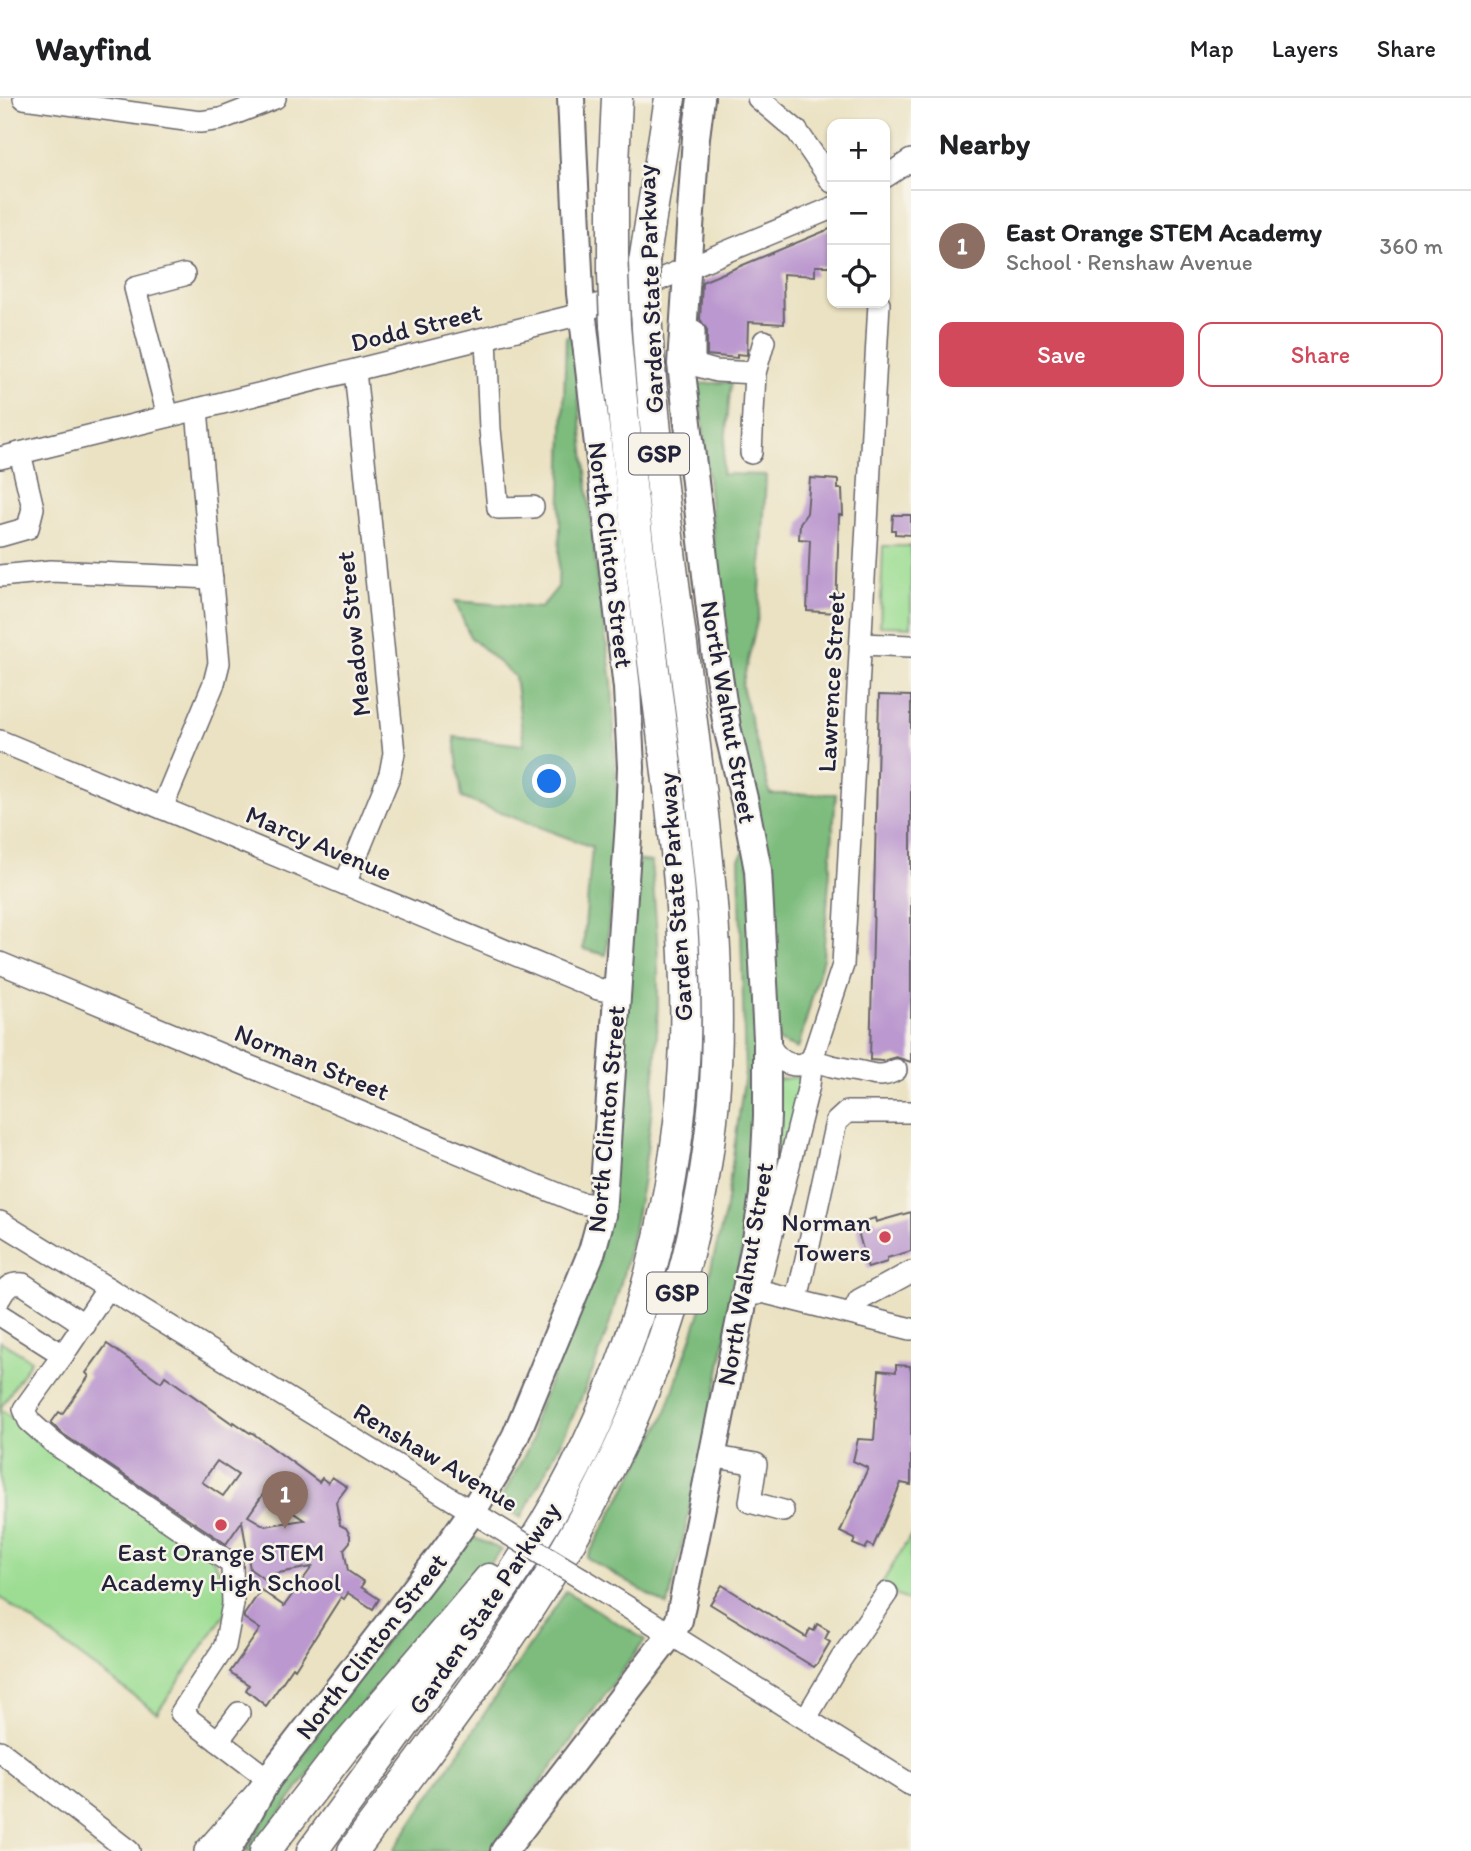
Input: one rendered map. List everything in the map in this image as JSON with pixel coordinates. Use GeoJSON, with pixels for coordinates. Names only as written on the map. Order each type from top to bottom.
{"type":"FeatureCollection","features":[{"type":"Feature","properties":{"kind":"highway","name":"Garden State Parkway"},"geometry":{"type":"LineString","coordinates":[[312,1851],[478,1625],[522,1560],[562,1493],[607,1399],[641,1302],[666,1199],[681,1097],[685,1005],[683,940],[673,821],[636,644],[629,591],[627,451],[613,274],[617,98]]}},
{"type":"Feature","properties":{"kind":"highway","name":"Garden State Parkway"},"geometry":{"type":"LineString","coordinates":[[353,1851],[440,1733],[544,1584],[608,1472],[649,1378],[670,1317],[688,1255],[710,1128],[715,1078],[717,1000],[709,872],[655,421],[646,313],[643,180],[647,98]]}},
{"type":"Feature","properties":{"kind":"highway"},"geometry":{"type":"LineString","coordinates":[[643,262],[670,98]]}},
{"type":"Feature","properties":{"kind":"highway"},"geometry":{"type":"LineString","coordinates":[[265,1851],[361,1729],[562,1493]]}},
{"type":"Feature","properties":{"kind":"highway"},"geometry":{"type":"LineString","coordinates":[[368,1851],[440,1733]]}},
{"type":"Feature","properties":{"kind":"main road","name":"North Clinton Street"},"geometry":{"type":"LineString","coordinates":[[571,98],[582,313],[629,591]]}},
{"type":"Feature","properties":{"kind":"main road","name":"North Walnut Street"},"geometry":{"type":"LineString","coordinates":[[504,1851],[671,1634],[681,1611],[753,1260],[763,1194],[767,1039],[758,870],[727,727],[715,651],[681,364],[696,129],[701,98]]}},
{"type":"Feature","properties":{"kind":"main road","name":"North Clinton Street"},"geometry":{"type":"LineString","coordinates":[[268,1779],[472,1512],[516,1435],[592,1251],[603,1206],[631,767],[627,688],[636,644]]}},
{"type":"Feature","properties":{"kind":"main road"},"geometry":{"type":"LineString","coordinates":[[227,1851],[268,1779]]}},
{"type":"Feature","properties":{"kind":"street"},"geometry":{"type":"LineString","coordinates":[[24,98],[200,122],[221,119],[275,98]]}},
{"type":"Feature","properties":{"kind":"street"},"geometry":{"type":"LineString","coordinates":[[758,98],[797,131],[827,175]]}},
{"type":"Feature","properties":{"kind":"street"},"geometry":{"type":"LineString","coordinates":[[890,174],[911,160]]}},
{"type":"Feature","properties":{"kind":"street","name":"Dodd Street"},"geometry":{"type":"LineString","coordinates":[[10,455],[582,313],[685,281],[827,210]]}},
{"type":"Feature","properties":{"kind":"street"},"geometry":{"type":"LineString","coordinates":[[167,416],[135,288],[184,275]]}},
{"type":"Feature","properties":{"kind":"street"},"geometry":{"type":"LineString","coordinates":[[685,281],[695,301],[694,359],[698,366],[716,371],[755,373]]}},
{"type":"Feature","properties":{"kind":"street","name":"Lawrence Street"},"geometry":{"type":"LineString","coordinates":[[714,1443],[758,1291],[809,1085],[812,1059],[843,965],[879,308]]}},
{"type":"Feature","properties":{"kind":"street"},"geometry":{"type":"LineString","coordinates":[[486,338],[490,429],[498,508],[533,507]]}},
{"type":"Feature","properties":{"kind":"street"},"geometry":{"type":"LineString","coordinates":[[751,453],[755,373],[764,341]]}},
{"type":"Feature","properties":{"kind":"street","name":"Meadow Street"},"geometry":{"type":"LineString","coordinates":[[345,884],[390,774],[394,753],[355,370]]}},
{"type":"Feature","properties":{"kind":"street"},"geometry":{"type":"LineString","coordinates":[[162,808],[217,673],[219,654],[197,409]]}},
{"type":"Feature","properties":{"kind":"street"},"geometry":{"type":"LineString","coordinates":[[0,536],[28,528],[33,508],[10,455]]}},
{"type":"Feature","properties":{"kind":"street"},"geometry":{"type":"LineString","coordinates":[[0,576],[51,571],[212,578]]}},
{"type":"Feature","properties":{"kind":"street"},"geometry":{"type":"LineString","coordinates":[[860,644],[911,646]]}},
{"type":"Feature","properties":{"kind":"street","name":"Marcy Avenue"},"geometry":{"type":"LineString","coordinates":[[0,741],[598,989],[618,993]]}},
{"type":"Feature","properties":{"kind":"street","name":"Norman Street"},"geometry":{"type":"LineString","coordinates":[[0,963],[580,1203],[603,1206]]}},
{"type":"Feature","properties":{"kind":"street"},"geometry":{"type":"LineString","coordinates":[[767,1039],[774,1053],[788,1063],[800,1065],[812,1059],[835,1069],[859,1071],[871,1066],[904,1071]]}},
{"type":"Feature","properties":{"kind":"street"},"geometry":{"type":"LineString","coordinates":[[797,1300],[836,1122],[847,1112],[911,1112]]}},
{"type":"Feature","properties":{"kind":"street","name":"Renshaw Avenue"},"geometry":{"type":"LineString","coordinates":[[0,1222],[581,1578],[911,1785]]}},
{"type":"Feature","properties":{"kind":"street"},"geometry":{"type":"LineString","coordinates":[[852,1314],[859,1300],[911,1272]]}},
{"type":"Feature","properties":{"kind":"street"},"geometry":{"type":"LineString","coordinates":[[0,1298],[6,1288],[14,1283],[23,1284],[85,1325]]}},
{"type":"Feature","properties":{"kind":"street"},"geometry":{"type":"LineString","coordinates":[[108,1288],[85,1325],[24,1409],[29,1421],[76,1459],[232,1564],[233,1604],[225,1646],[181,1713],[268,1779]]}},
{"type":"Feature","properties":{"kind":"street"},"geometry":{"type":"LineString","coordinates":[[758,1291],[911,1329]]}},
{"type":"Feature","properties":{"kind":"street"},"geometry":{"type":"LineString","coordinates":[[0,1315],[63,1355]]}},
{"type":"Feature","properties":{"kind":"street"},"geometry":{"type":"LineString","coordinates":[[714,1443],[756,1464],[750,1502],[783,1511]]}},
{"type":"Feature","properties":{"kind":"street"},"geometry":{"type":"LineString","coordinates":[[806,1718],[841,1659],[887,1593]]}},
{"type":"Feature","properties":{"kind":"street"},"geometry":{"type":"LineString","coordinates":[[218,1741],[239,1713]]}},
{"type":"Feature","properties":{"kind":"street","name":"Renshaw Avenue"},"geometry":{"type":"LineString","coordinates":[[843,1741],[911,1768]]}},
{"type":"Feature","properties":{"kind":"street"},"geometry":{"type":"LineString","coordinates":[[0,1751],[129,1851]]}},
{"type":"Feature","properties":{"kind":"street","name":"North Clinton Street"},"geometry":{"type":"LineString","coordinates":[[205,1851],[268,1779]]}},
{"type":"Feature","properties":{"kind":"green space"},"geometry":{"type":"Polygon","coordinates":[[[572,335],[597,578],[612,681],[618,820],[606,955],[583,949],[592,847],[462,798],[454,737],[524,745],[515,677],[470,637],[455,601],[541,608],[558,587],[566,337],[572,335]]]}},
{"type":"Feature","properties":{"kind":"green space"},"geometry":{"type":"Polygon","coordinates":[[[731,382],[722,474],[766,475],[759,613],[742,686],[770,794],[836,794],[823,958],[798,1049],[778,1041],[725,660],[699,384],[731,382]]]}},
{"type":"Feature","properties":{"kind":"green space"},"geometry":{"type":"Polygon","coordinates":[[[883,546],[911,546],[911,627],[880,626],[883,546]]]}},
{"type":"Feature","properties":{"kind":"green space"},"geometry":{"type":"Polygon","coordinates":[[[748,846],[756,981],[758,1164],[711,1415],[668,1606],[587,1558],[663,1420],[699,1315],[725,1213],[745,1073],[739,859],[748,846]]]}},
{"type":"Feature","properties":{"kind":"green space"},"geometry":{"type":"Polygon","coordinates":[[[637,860],[651,862],[658,968],[656,1059],[641,1193],[621,1281],[601,1350],[570,1424],[521,1518],[499,1503],[533,1439],[534,1419],[589,1287],[637,860]]]}},
{"type":"Feature","properties":{"kind":"green space"},"geometry":{"type":"Polygon","coordinates":[[[803,1076],[771,1212],[776,1080],[803,1076]]]}},
{"type":"Feature","properties":{"kind":"green space"},"geometry":{"type":"Polygon","coordinates":[[[0,1341],[31,1360],[0,1409],[0,1341]]]}},
{"type":"Feature","properties":{"kind":"green space"},"geometry":{"type":"Polygon","coordinates":[[[0,1409],[211,1556],[226,1582],[229,1608],[157,1713],[0,1597],[0,1409]]]}},
{"type":"Feature","properties":{"kind":"green space"},"geometry":{"type":"Polygon","coordinates":[[[466,1534],[502,1550],[351,1716],[253,1851],[245,1851],[322,1726],[466,1534]]]}},
{"type":"Feature","properties":{"kind":"green space"},"geometry":{"type":"Polygon","coordinates":[[[911,1535],[911,1603],[881,1585],[911,1535]]]}},
{"type":"Feature","properties":{"kind":"green space"},"geometry":{"type":"Polygon","coordinates":[[[566,1591],[645,1640],[490,1851],[393,1851],[566,1591]]]}},
{"type":"Feature","properties":{"kind":"building"},"geometry":{"type":"Polygon","coordinates":[[[827,230],[827,266],[815,266],[815,276],[783,274],[784,324],[748,322],[747,355],[737,354],[737,358],[707,355],[707,330],[700,319],[702,282],[827,230]]]}},
{"type":"Feature","properties":{"kind":"building"},"geometry":{"type":"Polygon","coordinates":[[[810,478],[838,480],[838,489],[842,489],[843,515],[839,515],[836,613],[807,611],[810,540],[799,539],[800,523],[807,513],[810,478]]]}},
{"type":"Feature","properties":{"kind":"building"},"geometry":{"type":"Polygon","coordinates":[[[893,515],[911,515],[911,535],[895,534],[895,530],[892,530],[893,515]]]}},
{"type":"Feature","properties":{"kind":"building"},"geometry":{"type":"Polygon","coordinates":[[[879,695],[911,696],[911,1062],[896,1057],[883,1061],[870,1060],[879,695]]]}},
{"type":"Feature","properties":{"kind":"building","name":"Norman Towers"},"geometry":{"type":"Polygon","coordinates":[[[911,1212],[911,1251],[887,1258],[887,1262],[868,1268],[856,1224],[875,1218],[876,1222],[911,1212]]]}},
{"type":"Feature","properties":{"kind":"building","name":"East Orange STEM Academy High School"},"geometry":{"type":"Polygon","coordinates":[[[107,1344],[161,1382],[165,1376],[233,1424],[234,1422],[251,1432],[319,1482],[322,1478],[328,1483],[332,1477],[347,1487],[336,1502],[340,1525],[346,1528],[350,1535],[350,1542],[344,1549],[348,1571],[364,1582],[361,1587],[379,1599],[373,1609],[348,1593],[344,1599],[341,1597],[295,1669],[293,1667],[266,1706],[246,1690],[249,1685],[230,1672],[260,1629],[244,1618],[244,1615],[261,1590],[284,1606],[312,1567],[273,1574],[268,1582],[250,1569],[242,1521],[226,1544],[63,1434],[51,1423],[59,1412],[62,1414],[89,1376],[86,1373],[107,1344]],[[217,1461],[202,1482],[223,1496],[238,1475],[217,1461]],[[264,1493],[248,1516],[265,1526],[304,1520],[264,1493]]]}},
{"type":"Feature","properties":{"kind":"building"},"geometry":{"type":"Polygon","coordinates":[[[896,1365],[910,1366],[911,1372],[911,1485],[901,1483],[873,1547],[868,1544],[865,1549],[853,1544],[855,1539],[840,1532],[868,1468],[853,1461],[858,1439],[874,1440],[879,1370],[896,1372],[896,1365]]]}},
{"type":"Feature","properties":{"kind":"building"},"geometry":{"type":"Polygon","coordinates":[[[722,1585],[806,1637],[810,1629],[814,1631],[817,1624],[829,1631],[825,1639],[830,1642],[817,1664],[814,1667],[710,1604],[722,1585]]]}},
{"type":"Feature","properties":{"kind":"place","name":"Norman Towers"},"geometry":{"type":"Point","coordinates":[885,1237]}},
{"type":"Feature","properties":{"kind":"place","name":"East Orange STEM Academy High School"},"geometry":{"type":"Point","coordinates":[221,1525]}},
{"type":"Feature","properties":{"kind":"place","name":"East Orange STEM Academy"},"geometry":{"type":"Point","coordinates":[285,1529]}}]}
